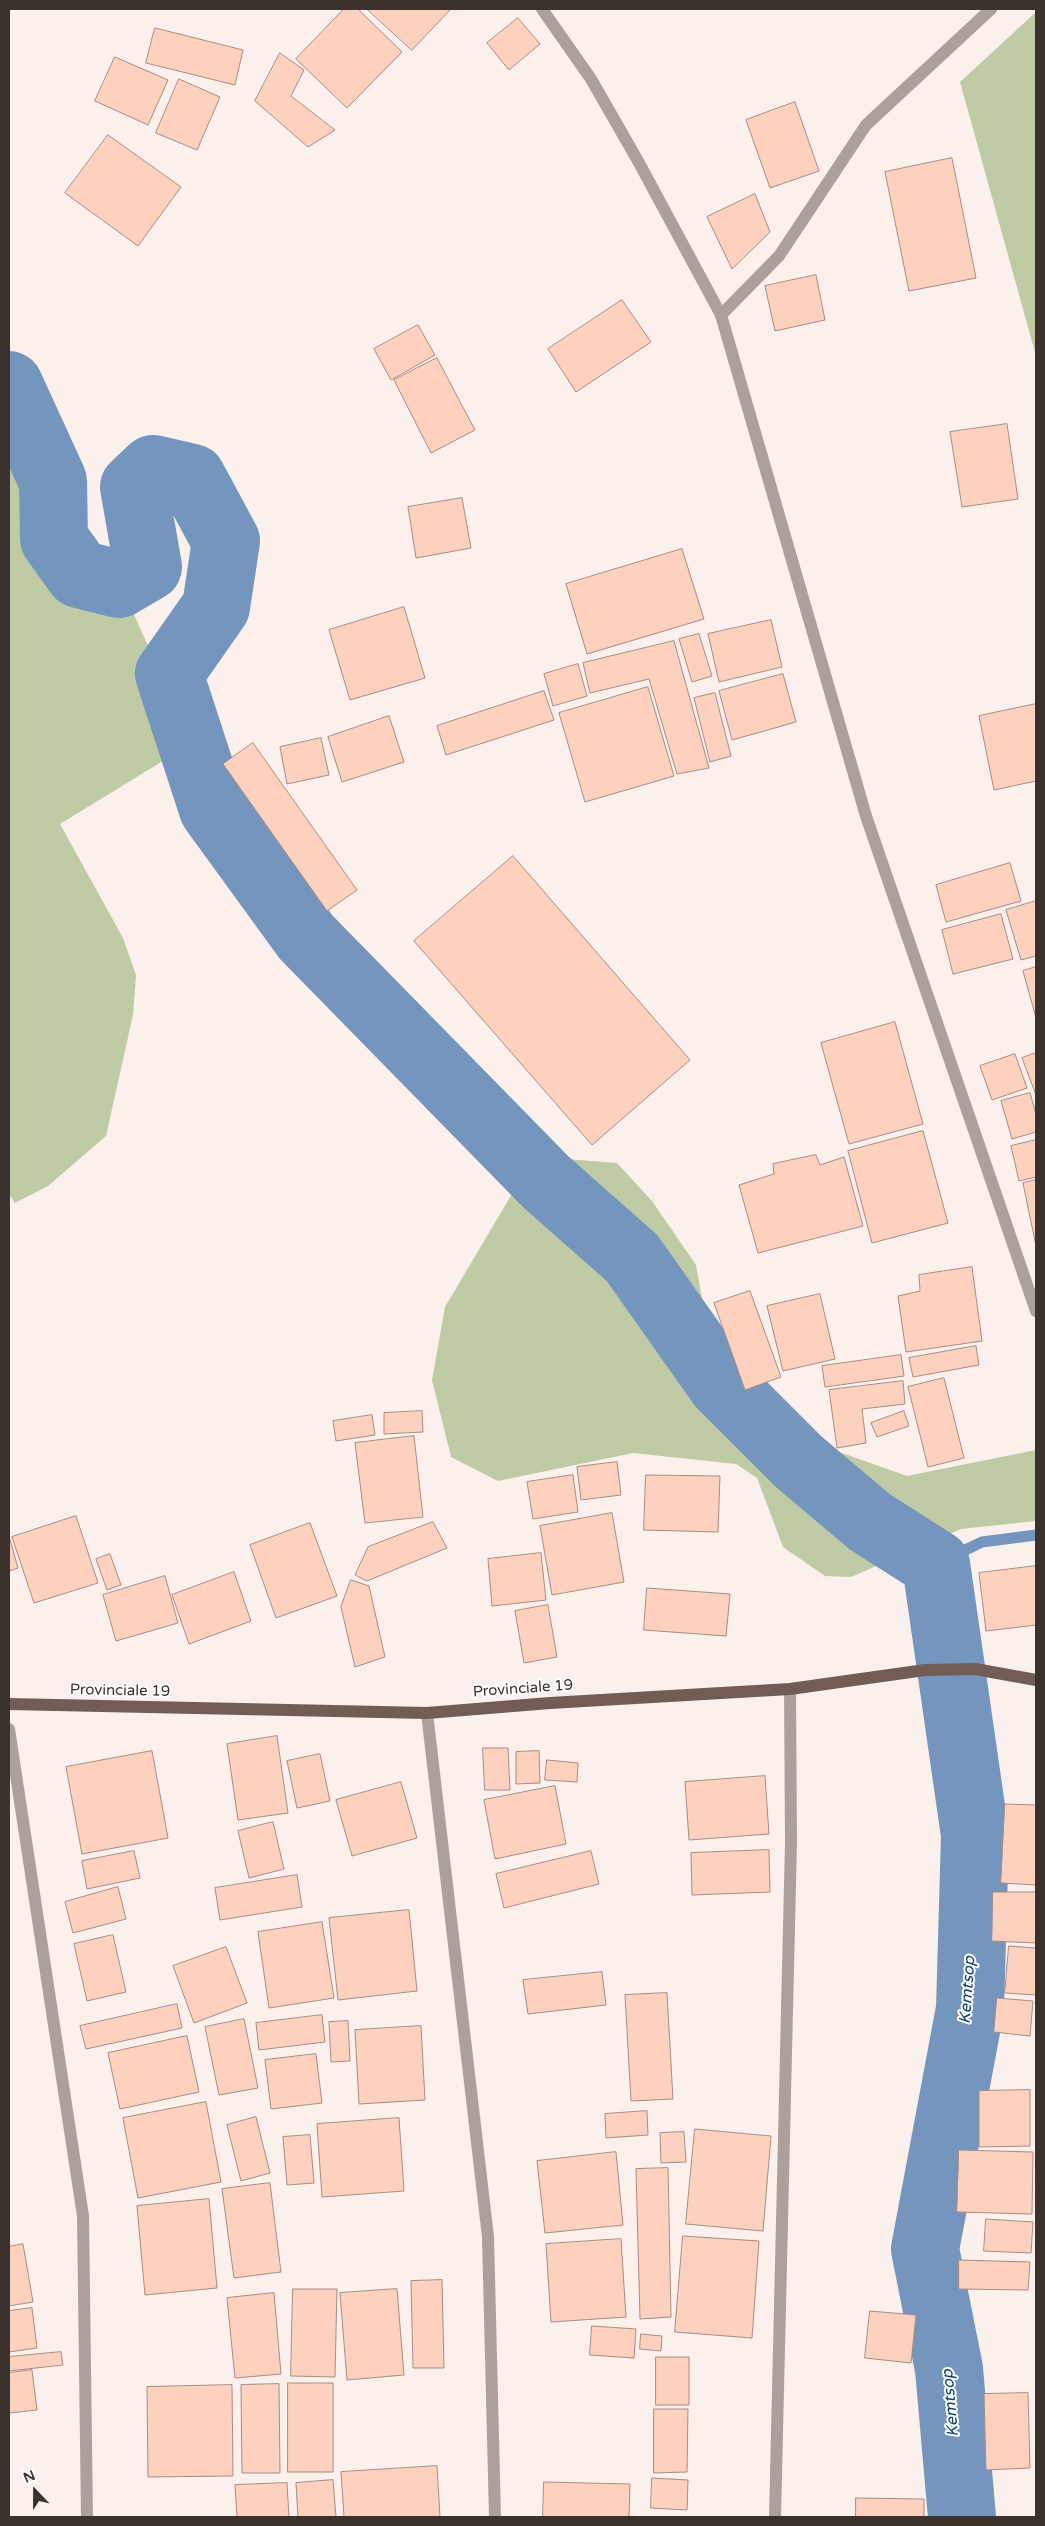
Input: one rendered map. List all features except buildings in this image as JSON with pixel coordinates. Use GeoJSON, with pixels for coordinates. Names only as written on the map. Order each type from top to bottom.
{"type":"FeatureCollection","features":[{"type":"Feature","properties":{"kind":"main road","name":"Provinciale 19"},"geometry":{"type":"LineString","coordinates":[[9,1704],[427,1713],[550,1703],[790,1689],[925,1670],[975,1669],[1036,1680]]}},
{"type":"Feature","properties":{"kind":"street"},"geometry":{"type":"LineString","coordinates":[[542,9],[605,103],[721,315],[866,816],[1033,1290],[1036,1311]]}},
{"type":"Feature","properties":{"kind":"street"},"geometry":{"type":"LineString","coordinates":[[721,315],[780,256],[866,125],[991,9]]}},
{"type":"Feature","properties":{"kind":"street"},"geometry":{"type":"LineString","coordinates":[[774,2517],[791,1842],[790,1689]]}},
{"type":"Feature","properties":{"kind":"street"},"geometry":{"type":"LineString","coordinates":[[427,1713],[488,2237],[495,2517]]}},
{"type":"Feature","properties":{"kind":"street"},"geometry":{"type":"LineString","coordinates":[[9,1729],[82,2216],[87,2517]]}},
{"type":"Feature","properties":{"kind":"green space"},"geometry":{"type":"Polygon","coordinates":[[[1036,12],[1036,356],[960,82],[1036,12]]]}},
{"type":"Feature","properties":{"kind":"green space"},"geometry":{"type":"Polygon","coordinates":[[[9,427],[35,478],[43,552],[67,590],[126,597],[154,659],[184,748],[60,824],[123,938],[136,975],[133,1015],[106,1136],[48,1186],[15,1203],[9,1194],[9,427]]]}},
{"type":"Feature","properties":{"kind":"green space"},"geometry":{"type":"Polygon","coordinates":[[[553,1158],[617,1163],[652,1201],[696,1265],[710,1343],[732,1392],[831,1449],[907,1476],[1036,1450],[1036,1521],[961,1529],[851,1577],[825,1576],[783,1547],[757,1478],[736,1464],[633,1453],[498,1481],[451,1457],[432,1380],[445,1307],[513,1192],[553,1158]]]}},
{"type":"Feature","properties":{"kind":"waterway"},"geometry":{"type":"LineString","coordinates":[[9,385],[53,481],[54,539],[79,574],[119,584],[148,567],[134,487],[153,469],[192,478],[226,541],[216,607],[169,674],[213,809],[306,937],[546,1182],[632,1258],[721,1384],[799,1462],[870,1522],[936,1564],[975,1835],[970,2009],[925,2249],[949,2369],[962,2517]]}},
{"type":"Feature","properties":{"kind":"waterway","name":"Kemtsop"},"geometry":{"type":"LineString","coordinates":[[936,1564],[982,1542],[1036,1535]]}}]}
